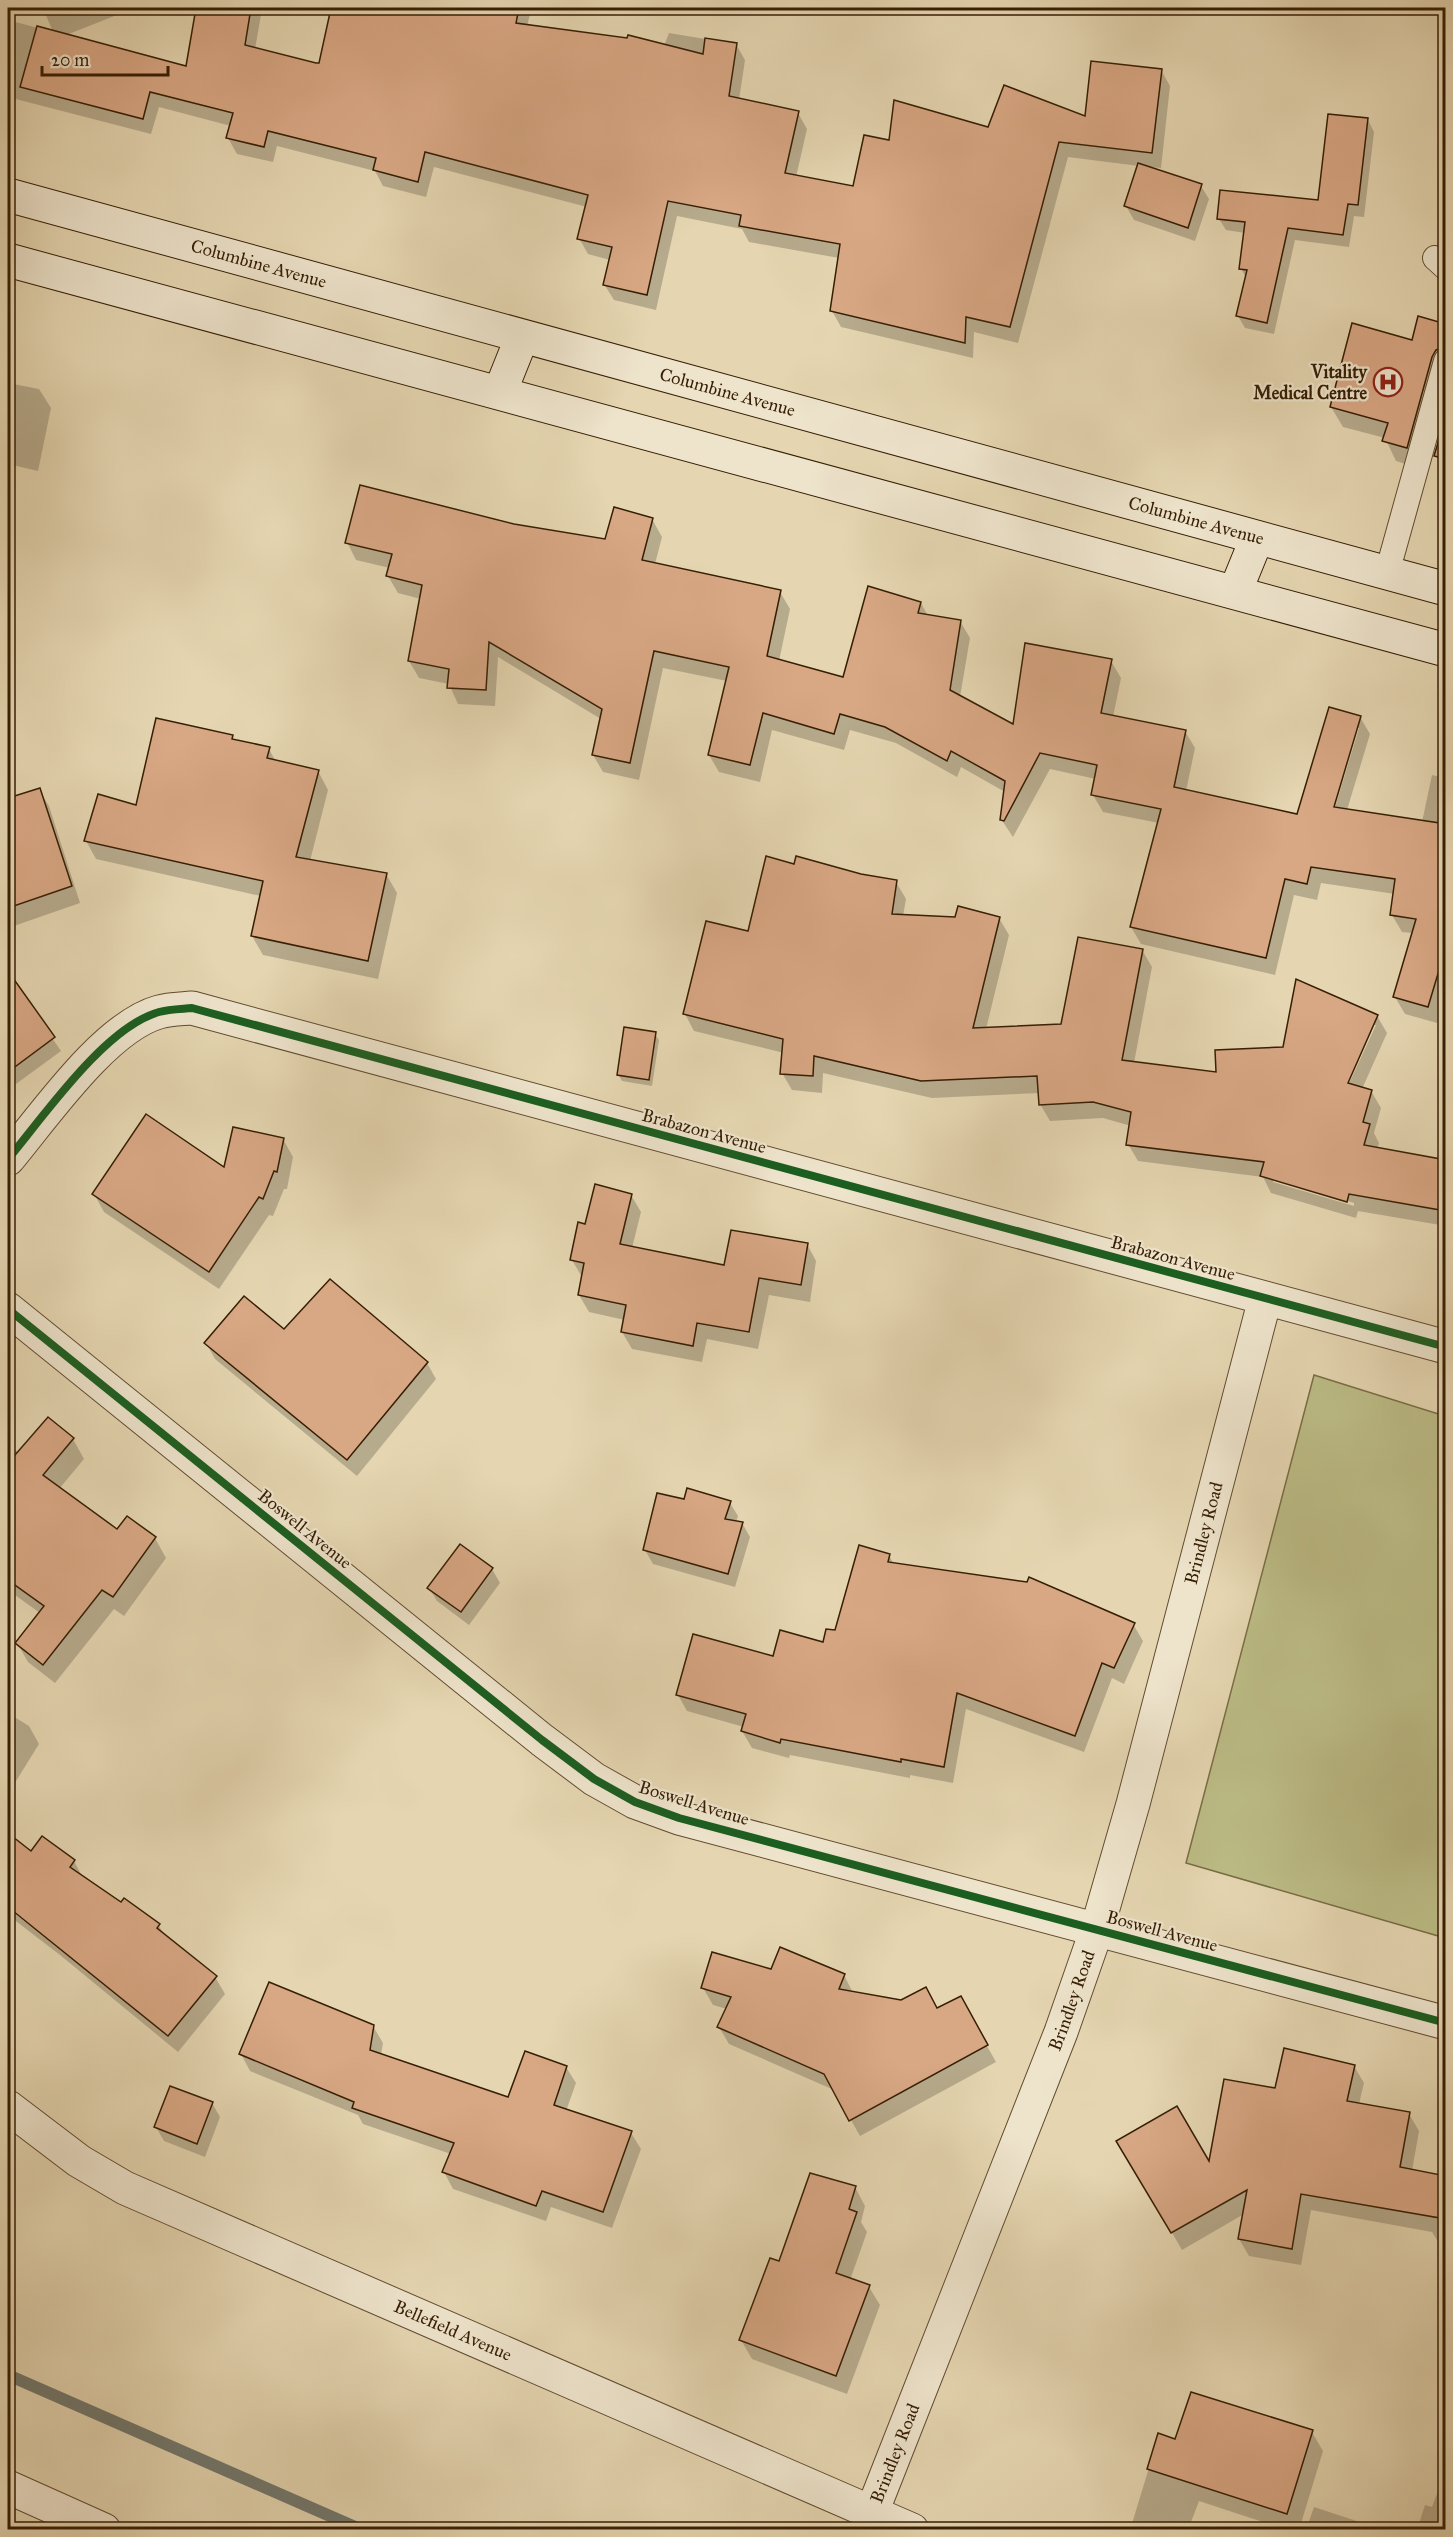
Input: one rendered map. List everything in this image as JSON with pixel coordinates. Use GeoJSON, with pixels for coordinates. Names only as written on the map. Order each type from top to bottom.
{"type":"FeatureCollection","features":[{"type":"Feature","properties":{"kind":"street","name":"Columbine Avenue"},"geometry":{"type":"LineString","coordinates":[[8,195],[1446,589]]}},
{"type":"Feature","properties":{"kind":"street"},"geometry":{"type":"LineString","coordinates":[[8,260],[1446,650]]}},
{"type":"Feature","properties":{"kind":"street"},"geometry":{"type":"LineString","coordinates":[[500,392],[522,337]]}},
{"type":"Feature","properties":{"kind":"street"},"geometry":{"type":"LineString","coordinates":[[1235,592],[1257,538]]}},
{"type":"Feature","properties":{"kind":"street","name":"Brabazon Avenue"},"geometry":{"type":"LineString","coordinates":[[8,1159],[100,1050],[132,1026],[159,1012],[192,1008],[1446,1347]]}},
{"type":"Feature","properties":{"kind":"street","name":"Brindley Road"},"geometry":{"type":"LineString","coordinates":[[872,2512],[1060,2032],[1097,1929],[1133,1804],[1265,1299]]}},
{"type":"Feature","properties":{"kind":"street","name":"Boswell Avenue"},"geometry":{"type":"LineString","coordinates":[[8,1309],[594,1779],[634,1802],[679,1818],[1446,2024]]}},
{"type":"Feature","properties":{"kind":"street","name":"Bellefield Avenue"},"geometry":{"type":"LineString","coordinates":[[8,2107],[79,2161],[125,2188],[912,2529]]}},
{"type":"Feature","properties":{"kind":"street"},"geometry":{"type":"LineString","coordinates":[[8,2487],[104,2529]]}},
{"type":"Feature","properties":{"kind":"lane"},"geometry":{"type":"LineString","coordinates":[[1387,573],[1446,361]]}},
{"type":"Feature","properties":{"kind":"green space"},"geometry":{"type":"Polygon","coordinates":[[[1314,1375],[1445,1416],[1445,1938],[1186,1863],[1314,1375]]]}},
{"type":"Feature","properties":{"kind":"building"},"geometry":{"type":"Polygon","coordinates":[[[196,8],[251,8],[245,45],[316,63],[319,63],[331,8],[519,8],[516,23],[627,38],[628,35],[703,54],[705,38],[737,43],[729,96],[799,111],[785,173],[853,186],[864,135],[889,140],[894,100],[988,127],[1004,85],[1085,116],[1091,61],[1162,69],[1152,153],[1059,142],[1010,327],[966,317],[965,343],[830,311],[840,244],[739,226],[741,215],[668,201],[647,295],[603,285],[612,247],[577,239],[588,195],[425,152],[418,182],[373,170],[376,158],[268,131],[264,147],[226,138],[233,113],[150,92],[143,119],[20,87],[37,26],[186,66],[196,8]]]}},
{"type":"Feature","properties":{"kind":"building"},"geometry":{"type":"Polygon","coordinates":[[[1328,114],[1368,118],[1358,205],[1348,204],[1343,235],[1288,228],[1267,323],[1236,316],[1247,270],[1239,269],[1245,222],[1217,219],[1220,190],[1318,200],[1328,114]]]}},
{"type":"Feature","properties":{"kind":"building"},"geometry":{"type":"Polygon","coordinates":[[[1138,163],[1202,184],[1188,228],[1124,206],[1138,163]]]}},
{"type":"Feature","properties":{"kind":"building","name":"Vitality Medical Centre"},"geometry":{"type":"Polygon","coordinates":[[[1418,316],[1446,324],[1446,347],[1436,350],[1432,357],[1407,448],[1382,441],[1388,423],[1330,407],[1352,323],[1412,340],[1418,316]]]}},
{"type":"Feature","properties":{"kind":"building"},"geometry":{"type":"Polygon","coordinates":[[[1446,416],[1446,459],[1434,456],[1446,416]]]}},
{"type":"Feature","properties":{"kind":"building"},"geometry":{"type":"Polygon","coordinates":[[[360,485],[514,524],[605,539],[614,507],[653,518],[642,560],[781,590],[767,656],[843,677],[868,586],[921,602],[918,613],[961,620],[950,690],[1013,724],[1025,643],[1112,659],[1101,713],[1186,730],[1174,787],[1297,814],[1329,707],[1361,716],[1334,807],[1446,824],[1446,947],[1428,1007],[1393,997],[1416,919],[1390,915],[1395,879],[1311,867],[1307,884],[1285,879],[1266,958],[1130,927],[1161,809],[1091,795],[1097,765],[1040,753],[1004,821],[1000,820],[1005,781],[951,751],[947,761],[885,727],[840,714],[834,734],[763,713],[750,765],[708,755],[729,667],[654,651],[630,763],[592,755],[602,709],[489,642],[486,690],[447,688],[449,669],[408,661],[422,585],[386,576],[392,554],[345,543],[360,485]]]}},
{"type":"Feature","properties":{"kind":"building"},"geometry":{"type":"Polygon","coordinates":[[[156,718],[233,735],[232,739],[270,747],[267,758],[319,770],[296,857],[387,873],[368,961],[251,936],[263,881],[84,841],[98,794],[136,805],[156,718]]]}},
{"type":"Feature","properties":{"kind":"building"},"geometry":{"type":"Polygon","coordinates":[[[40,788],[72,886],[8,908],[8,798],[40,788]]]}},
{"type":"Feature","properties":{"kind":"building"},"geometry":{"type":"Polygon","coordinates":[[[766,856],[794,864],[796,856],[861,874],[897,880],[892,914],[955,917],[958,906],[1000,917],[973,1028],[1061,1024],[1078,937],[1143,949],[1122,1060],[1216,1072],[1215,1050],[1283,1047],[1296,979],[1378,1015],[1348,1083],[1372,1090],[1363,1122],[1370,1124],[1364,1145],[1446,1160],[1446,1211],[1349,1194],[1347,1202],[1260,1176],[1264,1162],[1126,1145],[1131,1112],[1093,1102],[1039,1105],[1037,1076],[921,1081],[814,1056],[813,1076],[780,1074],[783,1039],[683,1014],[706,921],[748,931],[766,856]]]}},
{"type":"Feature","properties":{"kind":"building"},"geometry":{"type":"Polygon","coordinates":[[[8,971],[55,1037],[8,1072],[8,971]]]}},
{"type":"Feature","properties":{"kind":"building"},"geometry":{"type":"Polygon","coordinates":[[[624,1027],[656,1032],[649,1080],[617,1075],[624,1027]]]}},
{"type":"Feature","properties":{"kind":"building"},"geometry":{"type":"Polygon","coordinates":[[[146,1114],[224,1167],[233,1127],[284,1138],[277,1172],[274,1171],[263,1199],[259,1197],[209,1272],[92,1194],[146,1114]]]}},
{"type":"Feature","properties":{"kind":"building"},"geometry":{"type":"Polygon","coordinates":[[[595,1184],[632,1194],[620,1244],[724,1265],[731,1230],[808,1243],[801,1285],[759,1278],[749,1332],[697,1323],[693,1346],[621,1332],[626,1305],[578,1295],[584,1263],[570,1260],[578,1222],[585,1224],[595,1184]]]}},
{"type":"Feature","properties":{"kind":"building"},"geometry":{"type":"Polygon","coordinates":[[[330,1279],[428,1362],[347,1460],[204,1343],[244,1296],[284,1329],[330,1279]]]}},
{"type":"Feature","properties":{"kind":"building"},"geometry":{"type":"Polygon","coordinates":[[[48,1417],[74,1438],[43,1475],[117,1529],[127,1516],[156,1537],[113,1597],[102,1590],[43,1665],[15,1643],[44,1606],[8,1580],[8,1450],[15,1455],[48,1417]]]}},
{"type":"Feature","properties":{"kind":"building"},"geometry":{"type":"Polygon","coordinates":[[[687,1488],[731,1501],[725,1519],[743,1522],[728,1574],[643,1550],[657,1493],[684,1499],[687,1488]]]}},
{"type":"Feature","properties":{"kind":"building"},"geometry":{"type":"Polygon","coordinates":[[[460,1544],[493,1568],[461,1612],[427,1588],[460,1544]]]}},
{"type":"Feature","properties":{"kind":"building"},"geometry":{"type":"Polygon","coordinates":[[[859,1545],[890,1554],[888,1562],[1027,1582],[1029,1577],[1135,1623],[1114,1668],[1102,1663],[1075,1736],[957,1693],[944,1767],[901,1759],[901,1762],[781,1739],[780,1743],[741,1731],[746,1714],[676,1695],[693,1634],[773,1656],[780,1630],[823,1642],[826,1629],[835,1630],[859,1545]]]}},
{"type":"Feature","properties":{"kind":"building"},"geometry":{"type":"Polygon","coordinates":[[[8,1833],[31,1851],[42,1836],[75,1860],[70,1867],[121,1902],[124,1898],[160,1924],[157,1928],[217,1976],[168,2036],[8,1907],[8,1833]]]}},
{"type":"Feature","properties":{"kind":"building"},"geometry":{"type":"Polygon","coordinates":[[[780,1947],[845,1974],[839,1989],[901,2000],[926,1987],[937,2008],[961,1996],[988,2045],[849,2121],[824,2074],[717,2027],[731,1997],[701,1988],[712,1952],[771,1969],[780,1947]]]}},
{"type":"Feature","properties":{"kind":"building"},"geometry":{"type":"Polygon","coordinates":[[[269,1982],[374,2025],[370,2050],[508,2097],[525,2051],[567,2066],[554,2105],[632,2131],[603,2212],[542,2191],[536,2206],[442,2172],[454,2143],[352,2108],[354,2102],[239,2054],[269,1982]]]}},
{"type":"Feature","properties":{"kind":"building"},"geometry":{"type":"Polygon","coordinates":[[[1284,2048],[1355,2065],[1347,2101],[1410,2112],[1400,2167],[1446,2176],[1446,2219],[1301,2194],[1292,2249],[1238,2239],[1247,2190],[1171,2233],[1116,2141],[1177,2106],[1209,2161],[1224,2079],[1275,2088],[1284,2048]]]}},
{"type":"Feature","properties":{"kind":"building"},"geometry":{"type":"Polygon","coordinates":[[[170,2086],[213,2102],[197,2144],[154,2127],[170,2086]]]}},
{"type":"Feature","properties":{"kind":"building"},"geometry":{"type":"Polygon","coordinates":[[[810,2173],[856,2186],[849,2209],[857,2212],[836,2273],[870,2285],[836,2376],[739,2340],[770,2258],[779,2261],[810,2173]]]}},
{"type":"Feature","properties":{"kind":"building"},"geometry":{"type":"Polygon","coordinates":[[[1191,2392],[1313,2430],[1287,2514],[1147,2469],[1158,2433],[1175,2439],[1191,2392]]]}},
{"type":"Feature","properties":{"kind":"waterway"},"geometry":{"type":"LineString","coordinates":[[8,2375],[362,2530]]}},
{"type":"Feature","properties":{"kind":"cycle path"},"geometry":{"type":"LineString","coordinates":[[8,1159],[77,1075],[118,1035],[138,1021],[159,1012],[192,1008],[1446,1347]]}},
{"type":"Feature","properties":{"kind":"cycle path"},"geometry":{"type":"LineString","coordinates":[[8,1309],[542,1740],[594,1779],[635,1802],[679,1818],[1446,2023]]}},
{"type":"Feature","properties":{"kind":"place","name":"Vitality Medical Centre"},"geometry":{"type":"Point","coordinates":[1388,382]}}]}
